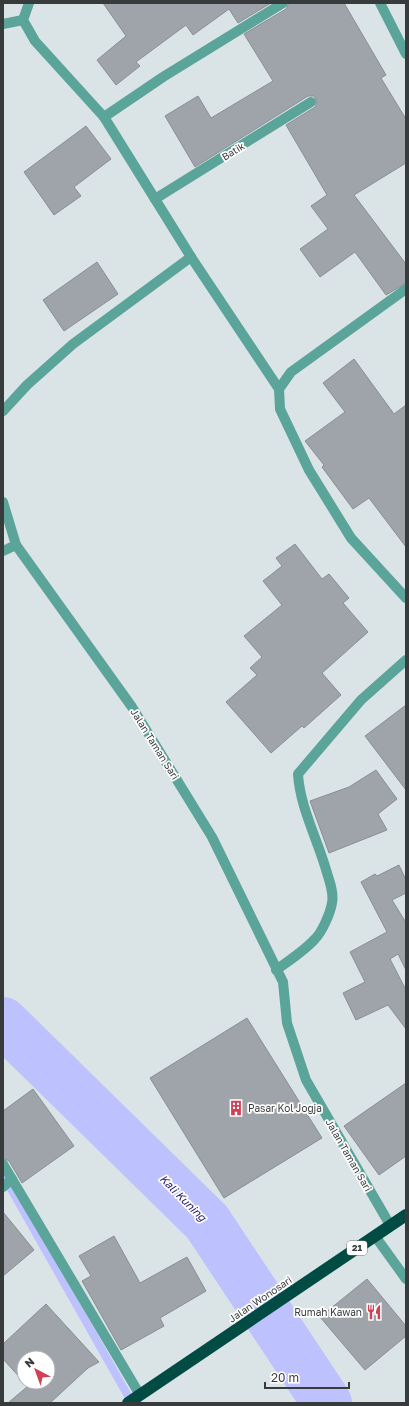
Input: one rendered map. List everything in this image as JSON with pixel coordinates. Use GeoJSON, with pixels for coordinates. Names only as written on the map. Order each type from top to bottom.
{"type":"FeatureCollection","features":[{"type":"Feature","properties":{"kind":"highway","name":"Jalan Wonosari"},"geometry":{"type":"LineString","coordinates":[[134,1398],[406,1215]]}},
{"type":"Feature","properties":{"kind":"street"},"geometry":{"type":"LineString","coordinates":[[29,3],[23,20],[34,40],[104,117],[156,199],[187,259],[279,389],[280,409],[309,470],[351,538],[406,598]]}},
{"type":"Feature","properties":{"kind":"street"},"geometry":{"type":"LineString","coordinates":[[104,117],[163,77],[283,3]]}},
{"type":"Feature","properties":{"kind":"street"},"geometry":{"type":"LineString","coordinates":[[380,3],[406,54]]}},
{"type":"Feature","properties":{"kind":"street"},"geometry":{"type":"LineString","coordinates":[[3,24],[23,20]]}},
{"type":"Feature","properties":{"kind":"street","name":"Batik"},"geometry":{"type":"LineString","coordinates":[[156,199],[311,102]]}},
{"type":"Feature","properties":{"kind":"street"},"geometry":{"type":"LineString","coordinates":[[3,411],[27,385],[73,344],[187,259]]}},
{"type":"Feature","properties":{"kind":"street"},"geometry":{"type":"LineString","coordinates":[[279,389],[291,372],[406,289]]}},
{"type":"Feature","properties":{"kind":"street","name":"Jalan Taman Sari"},"geometry":{"type":"LineString","coordinates":[[3,502],[16,545],[132,707],[212,837],[282,982],[287,1023],[306,1080],[390,1225]]}},
{"type":"Feature","properties":{"kind":"street"},"geometry":{"type":"LineString","coordinates":[[3,551],[16,545]]}},
{"type":"Feature","properties":{"kind":"street"},"geometry":{"type":"LineString","coordinates":[[276,970],[303,950],[316,938],[332,903],[331,886],[320,849],[308,820],[299,786],[298,774],[362,700],[406,660]]}},
{"type":"Feature","properties":{"kind":"street"},"geometry":{"type":"LineString","coordinates":[[3,1164],[8,1182],[134,1398]]}},
{"type":"Feature","properties":{"kind":"street"},"geometry":{"type":"LineString","coordinates":[[375,1236],[406,1279]]}},
{"type":"Feature","properties":{"kind":"building"},"geometry":{"type":"Polygon","coordinates":[[[103,3],[271,3],[238,23],[229,9],[193,35],[186,25],[136,62],[140,66],[116,85],[97,60],[126,36],[103,3]]]}},
{"type":"Feature","properties":{"kind":"building"},"geometry":{"type":"Polygon","coordinates":[[[289,3],[344,3],[386,75],[381,78],[406,119],[406,163],[354,195],[406,264],[406,283],[386,295],[355,252],[320,277],[300,249],[328,229],[311,206],[327,195],[286,125],[315,107],[317,102],[314,96],[308,96],[195,167],[165,116],[198,96],[211,118],[273,81],[244,34],[286,9],[289,3]]]}},
{"type":"Feature","properties":{"kind":"building"},"geometry":{"type":"Polygon","coordinates":[[[86,126],[111,159],[74,187],[81,196],[54,215],[24,172],[86,126]]]}},
{"type":"Feature","properties":{"kind":"building"},"geometry":{"type":"Polygon","coordinates":[[[97,262],[118,294],[64,331],[43,300],[97,262]]]}},
{"type":"Feature","properties":{"kind":"building"},"geometry":{"type":"Polygon","coordinates":[[[354,359],[394,414],[406,405],[406,547],[369,498],[353,509],[322,467],[324,465],[305,441],[345,412],[323,383],[354,359]]]}},
{"type":"Feature","properties":{"kind":"building"},"geometry":{"type":"Polygon","coordinates":[[[295,544],[322,579],[329,574],[349,598],[343,603],[368,632],[322,673],[341,695],[304,728],[302,726],[271,753],[226,702],[257,675],[250,668],[262,657],[244,636],[282,605],[263,581],[282,566],[276,558],[295,544]]]}},
{"type":"Feature","properties":{"kind":"building"},"geometry":{"type":"Polygon","coordinates":[[[406,705],[406,790],[365,736],[406,705]]]}},
{"type":"Feature","properties":{"kind":"building"},"geometry":{"type":"Polygon","coordinates":[[[376,770],[397,799],[378,814],[387,830],[329,853],[310,801],[349,787],[376,770]]]}},
{"type":"Feature","properties":{"kind":"building"},"geometry":{"type":"Polygon","coordinates":[[[399,865],[406,880],[406,893],[392,900],[405,921],[406,920],[406,970],[398,954],[390,959],[406,990],[406,1029],[388,1005],[356,1020],[343,993],[365,982],[350,952],[387,932],[361,882],[375,874],[377,876],[399,865]]]}},
{"type":"Feature","properties":{"kind":"building","name":"Pasar Kol Jogja"},"geometry":{"type":"Polygon","coordinates":[[[247,1018],[322,1138],[224,1198],[150,1078],[247,1018]]]}},
{"type":"Feature","properties":{"kind":"building"},"geometry":{"type":"Polygon","coordinates":[[[406,1083],[406,1156],[379,1175],[344,1126],[406,1083]]]}},
{"type":"Feature","properties":{"kind":"building"},"geometry":{"type":"Polygon","coordinates":[[[33,1089],[74,1146],[22,1183],[9,1161],[3,1158],[3,1111],[33,1089]]]}},
{"type":"Feature","properties":{"kind":"building"},"geometry":{"type":"Polygon","coordinates":[[[3,1212],[34,1250],[3,1276],[3,1212]]]}},
{"type":"Feature","properties":{"kind":"building"},"geometry":{"type":"Polygon","coordinates":[[[114,1236],[140,1283],[187,1257],[206,1291],[160,1318],[164,1326],[121,1350],[82,1281],[91,1276],[79,1256],[114,1236]]]}},
{"type":"Feature","properties":{"kind":"building"},"geometry":{"type":"Polygon","coordinates":[[[367,1279],[406,1326],[406,1336],[365,1370],[320,1317],[367,1279]]]}},
{"type":"Feature","properties":{"kind":"building"},"geometry":{"type":"Polygon","coordinates":[[[46,1304],[99,1362],[88,1368],[50,1403],[8,1403],[23,1390],[56,1390],[56,1350],[16,1350],[16,1373],[3,1359],[3,1344],[46,1304]]]}},
{"type":"Feature","properties":{"kind":"waterway","name":"Kali Kuning"},"geometry":{"type":"LineString","coordinates":[[3,1022],[207,1222],[327,1403]]}},
{"type":"Feature","properties":{"kind":"waterway"},"geometry":{"type":"LineString","coordinates":[[3,1175],[132,1403]]}},
{"type":"Feature","properties":{"kind":"place","name":"Pasar Kol Jogja"},"geometry":{"type":"Point","coordinates":[236,1108]}},
{"type":"Feature","properties":{"kind":"place","name":"Rumah Kawan"},"geometry":{"type":"Point","coordinates":[374,1312]}}]}
